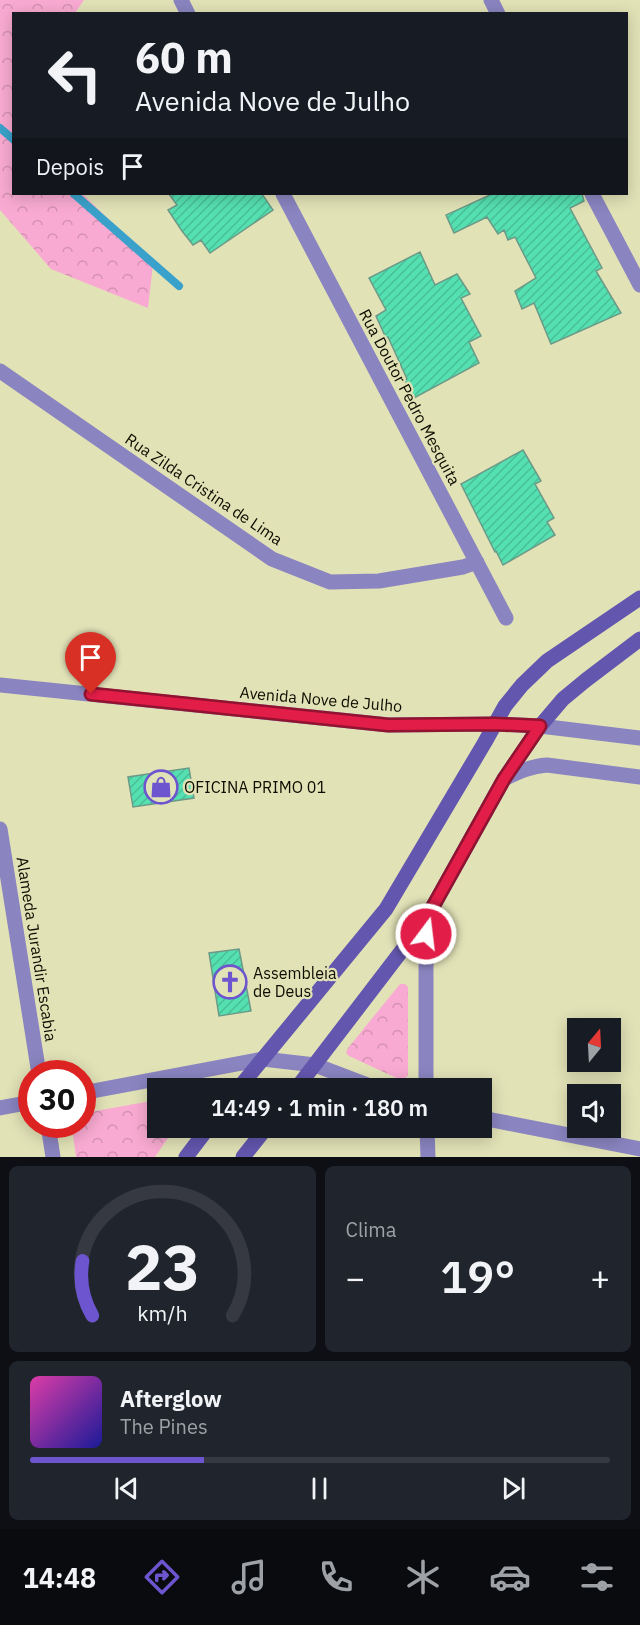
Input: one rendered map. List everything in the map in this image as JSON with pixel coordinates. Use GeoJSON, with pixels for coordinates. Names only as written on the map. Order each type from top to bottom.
{"type":"FeatureCollection","features":[{"type":"Feature","properties":{"kind":"main road"},"geometry":{"type":"LineString","coordinates":[[247,1078],[386,909],[510,699],[547,661],[640,598]]}},
{"type":"Feature","properties":{"kind":"main road"},"geometry":{"type":"LineString","coordinates":[[305,1078],[426,919],[504,779],[540,726],[563,699],[640,639]]}},
{"type":"Feature","properties":{"kind":"main road"},"geometry":{"type":"LineString","coordinates":[[186,1157],[200,1138]]}},
{"type":"Feature","properties":{"kind":"main road"},"geometry":{"type":"LineString","coordinates":[[243,1157],[258,1138]]}},
{"type":"Feature","properties":{"kind":"street","name":"Rua Doutor Pedro Mesquita"},"geometry":{"type":"LineString","coordinates":[[284,195],[506,618]]}},
{"type":"Feature","properties":{"kind":"street"},"geometry":{"type":"LineString","coordinates":[[593,195],[640,285]]}},
{"type":"Feature","properties":{"kind":"street","name":"Rua Zilda Cristina de Lima"},"geometry":{"type":"LineString","coordinates":[[0,371],[272,559],[330,582],[379,581],[463,567],[477,562]]}},
{"type":"Feature","properties":{"kind":"street","name":"Avenida Nove de Julho"},"geometry":{"type":"LineString","coordinates":[[0,685],[388,725],[540,726],[640,738]]}},
{"type":"Feature","properties":{"kind":"street"},"geometry":{"type":"LineString","coordinates":[[504,779],[523,769],[547,765],[640,777]]}},
{"type":"Feature","properties":{"kind":"street","name":"Alameda Jurandir Escabia"},"geometry":{"type":"LineString","coordinates":[[0,829],[37,1060]]}},
{"type":"Feature","properties":{"kind":"street"},"geometry":{"type":"LineString","coordinates":[[426,919],[426,1078]]}},
{"type":"Feature","properties":{"kind":"street"},"geometry":{"type":"LineString","coordinates":[[96,1090],[263,1059],[315,1065],[349,1078]]}},
{"type":"Feature","properties":{"kind":"street"},"geometry":{"type":"LineString","coordinates":[[0,1108],[18,1105]]}},
{"type":"Feature","properties":{"kind":"street"},"geometry":{"type":"LineString","coordinates":[[492,1120],[640,1149]]}},
{"type":"Feature","properties":{"kind":"street"},"geometry":{"type":"LineString","coordinates":[[50,1138],[53,1157]]}},
{"type":"Feature","properties":{"kind":"street"},"geometry":{"type":"LineString","coordinates":[[427,1138],[428,1157]]}},
{"type":"Feature","properties":{"kind":"green space"},"geometry":{"type":"Polygon","coordinates":[[[0,0],[84,0],[76,12],[12,12],[12,195],[84,195],[153,264],[148,308],[51,269],[0,210],[0,0]]]}},
{"type":"Feature","properties":{"kind":"green space"},"geometry":{"type":"Polygon","coordinates":[[[400,984],[405,984],[408,987],[408,1075],[406,1078],[397,1078],[349,1056],[346,1053],[400,984]]]}},
{"type":"Feature","properties":{"kind":"green space"},"geometry":{"type":"Polygon","coordinates":[[[147,1102],[147,1138],[168,1138],[155,1157],[76,1157],[73,1138],[96,1138],[96,1111],[147,1102]]]}},
{"type":"Feature","properties":{"kind":"building"},"geometry":{"type":"Polygon","coordinates":[[[170,195],[263,195],[273,210],[210,253],[201,240],[193,245],[182,231],[168,210],[177,205],[170,195]]]}},
{"type":"Feature","properties":{"kind":"building"},"geometry":{"type":"Polygon","coordinates":[[[490,195],[582,195],[584,201],[570,208],[602,268],[596,271],[621,313],[551,344],[534,303],[522,309],[515,291],[536,278],[515,237],[508,240],[504,230],[498,234],[487,217],[454,233],[446,215],[490,195]]]}},
{"type":"Feature","properties":{"kind":"building"},"geometry":{"type":"Polygon","coordinates":[[[420,252],[435,285],[457,274],[470,294],[461,298],[481,336],[469,342],[479,363],[414,398],[388,337],[386,338],[376,316],[386,310],[369,278],[420,252]]]}},
{"type":"Feature","properties":{"kind":"building"},"geometry":{"type":"Polygon","coordinates":[[[523,450],[541,481],[535,484],[554,518],[547,522],[555,535],[503,565],[461,484],[523,450]]]}},
{"type":"Feature","properties":{"kind":"building","name":"OFICINA PRIMO 01"},"geometry":{"type":"Polygon","coordinates":[[[189,768],[194,798],[133,807],[128,777],[189,768]]]}},
{"type":"Feature","properties":{"kind":"building","name":"Assembleia de Deus"},"geometry":{"type":"Polygon","coordinates":[[[239,949],[251,1011],[219,1016],[209,953],[239,949]]]}},
{"type":"Feature","properties":{"kind":"waterway"},"geometry":{"type":"LineString","coordinates":[[0,128],[12,138]]}},
{"type":"Feature","properties":{"kind":"waterway"},"geometry":{"type":"LineString","coordinates":[[75,195],[179,286]]}},
{"type":"Feature","properties":{"kind":"place","name":"OFICINA PRIMO 01"},"geometry":{"type":"Point","coordinates":[161,787]}},
{"type":"Feature","properties":{"kind":"place","name":"Assembleia de Deus"},"geometry":{"type":"Point","coordinates":[230,982]}},
{"type":"Feature","properties":{"kind":"route"},"geometry":{"type":"LineString","coordinates":[[91,694],[388,725],[540,726],[504,779],[426,919],[426,934]]}}]}
